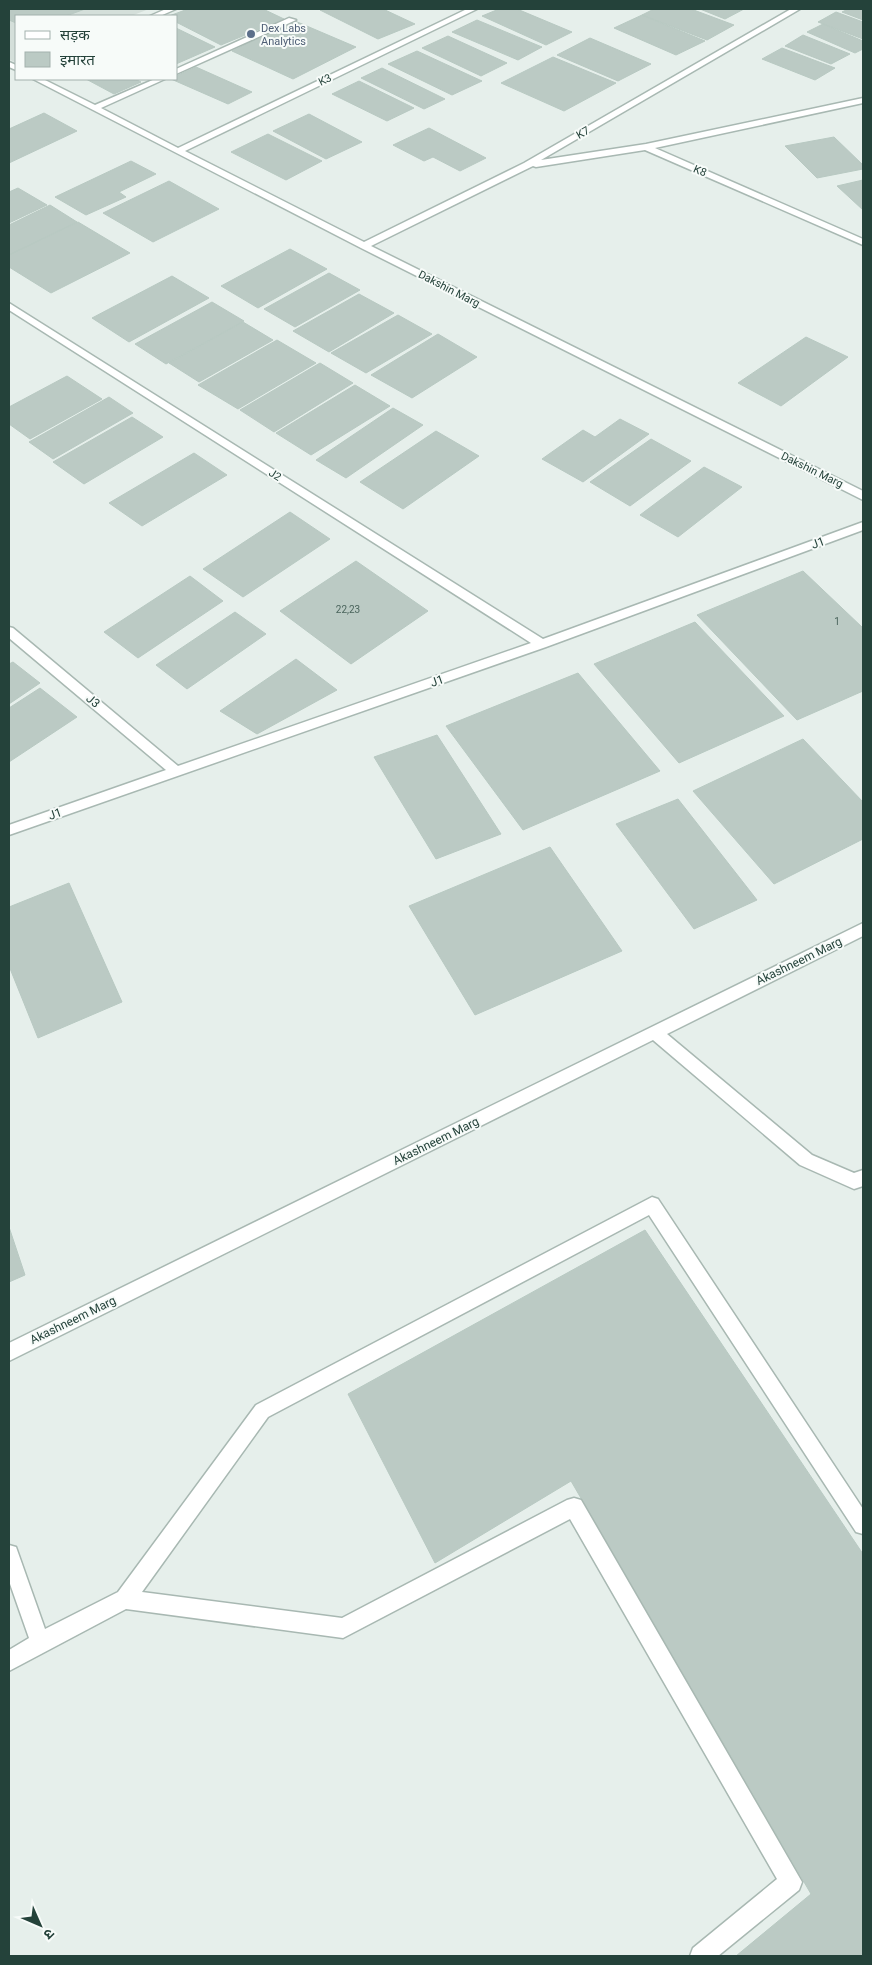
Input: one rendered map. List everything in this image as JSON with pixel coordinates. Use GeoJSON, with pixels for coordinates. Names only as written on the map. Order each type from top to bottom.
{"type":"FeatureCollection","features":[{"type":"Feature","properties":{"kind":"street"},"geometry":{"type":"LineString","coordinates":[[157,15],[172,9]]}},
{"type":"Feature","properties":{"kind":"street","name":"K3"},"geometry":{"type":"LineString","coordinates":[[178,151],[473,9]]}},
{"type":"Feature","properties":{"kind":"street","name":"K7"},"geometry":{"type":"LineString","coordinates":[[364,246],[527,165],[796,9]]}},
{"type":"Feature","properties":{"kind":"street"},"geometry":{"type":"LineString","coordinates":[[178,71],[292,20]]}},
{"type":"Feature","properties":{"kind":"street","name":"Dakshin Marg"},"geometry":{"type":"LineString","coordinates":[[39,80],[364,246],[863,496]]}},
{"type":"Feature","properties":{"kind":"street"},"geometry":{"type":"LineString","coordinates":[[95,108],[159,80]]}},
{"type":"Feature","properties":{"kind":"street"},"geometry":{"type":"LineString","coordinates":[[527,165],[646,147],[863,100]]}},
{"type":"Feature","properties":{"kind":"street","name":"K8"},"geometry":{"type":"LineString","coordinates":[[646,147],[863,242]]}},
{"type":"Feature","properties":{"kind":"street","name":"J2"},"geometry":{"type":"LineString","coordinates":[[9,306],[542,644]]}},
{"type":"Feature","properties":{"kind":"street","name":"J1"},"geometry":{"type":"LineString","coordinates":[[9,830],[542,644],[863,526]]}},
{"type":"Feature","properties":{"kind":"street","name":"J3"},"geometry":{"type":"LineString","coordinates":[[9,631],[177,772]]}},
{"type":"Feature","properties":{"kind":"street","name":"Akashneem Marg"},"geometry":{"type":"LineString","coordinates":[[9,1352],[863,928]]}},
{"type":"Feature","properties":{"kind":"street"},"geometry":{"type":"LineString","coordinates":[[654,1032],[806,1160],[854,1181],[863,1178]]}},
{"type":"Feature","properties":{"kind":"street"},"geometry":{"type":"LineString","coordinates":[[9,1661],[40,1642],[124,1599],[262,1411],[652,1205],[863,1525]]}},
{"type":"Feature","properties":{"kind":"street"},"geometry":{"type":"LineString","coordinates":[[124,1599],[344,1628],[574,1507],[791,1882],[701,1956]]}},
{"type":"Feature","properties":{"kind":"street"},"geometry":{"type":"LineString","coordinates":[[9,1554],[40,1642]]}},
{"type":"Feature","properties":{"kind":"shaded area"},"geometry":{"type":"Polygon","coordinates":[[[9,9],[149,9],[134,15],[15,15],[15,62],[9,59],[9,9]]]}},
{"type":"Feature","properties":{"kind":"building"},"geometry":{"type":"Polygon","coordinates":[[[9,9],[85,9],[69,15],[15,15],[15,23],[9,20],[9,9]]]}},
{"type":"Feature","properties":{"kind":"building"},"geometry":{"type":"Polygon","coordinates":[[[188,9],[263,9],[284,19],[221,45],[178,23],[178,15],[172,15],[188,9]]]}},
{"type":"Feature","properties":{"kind":"building"},"geometry":{"type":"Polygon","coordinates":[[[383,9],[415,24],[378,39],[320,10],[383,9]]]}},
{"type":"Feature","properties":{"kind":"building"},"geometry":{"type":"Polygon","coordinates":[[[499,9],[517,9],[572,32],[546,45],[482,16],[499,9]]]}},
{"type":"Feature","properties":{"kind":"building"},"geometry":{"type":"Polygon","coordinates":[[[654,9],[691,9],[734,25],[707,40],[642,15],[654,9]]]}},
{"type":"Feature","properties":{"kind":"building"},"geometry":{"type":"Polygon","coordinates":[[[700,9],[744,9],[725,19],[700,9]]]}},
{"type":"Feature","properties":{"kind":"building"},"geometry":{"type":"Polygon","coordinates":[[[848,9],[863,9],[863,20],[842,12],[848,9]]]}},
{"type":"Feature","properties":{"kind":"building"},"geometry":{"type":"Polygon","coordinates":[[[836,12],[863,22],[863,39],[818,22],[836,12]]]}},
{"type":"Feature","properties":{"kind":"building"},"geometry":{"type":"Polygon","coordinates":[[[642,15],[705,41],[676,55],[614,28],[642,15]]]}},
{"type":"Feature","properties":{"kind":"building"},"geometry":{"type":"Polygon","coordinates":[[[477,20],[542,47],[518,60],[452,32],[477,20]]]}},
{"type":"Feature","properties":{"kind":"building"},"geometry":{"type":"Polygon","coordinates":[[[295,21],[356,47],[293,79],[232,51],[295,21]]]}},
{"type":"Feature","properties":{"kind":"building"},"geometry":{"type":"Polygon","coordinates":[[[823,24],[863,41],[863,49],[855,53],[807,32],[823,24]]]}},
{"type":"Feature","properties":{"kind":"building"},"geometry":{"type":"Polygon","coordinates":[[[178,29],[215,47],[178,63],[178,29]]]}},
{"type":"Feature","properties":{"kind":"building"},"geometry":{"type":"Polygon","coordinates":[[[803,35],[850,54],[831,64],[785,46],[803,35]]]}},
{"type":"Feature","properties":{"kind":"building"},"geometry":{"type":"Polygon","coordinates":[[[448,36],[507,63],[481,76],[422,48],[448,36]]]}},
{"type":"Feature","properties":{"kind":"building"},"geometry":{"type":"Polygon","coordinates":[[[590,38],[651,64],[618,81],[557,55],[590,38]]]}},
{"type":"Feature","properties":{"kind":"building"},"geometry":{"type":"Polygon","coordinates":[[[782,48],[835,68],[815,80],[762,59],[782,48]]]}},
{"type":"Feature","properties":{"kind":"building"},"geometry":{"type":"Polygon","coordinates":[[[417,51],[482,81],[452,95],[388,64],[417,51]]]}},
{"type":"Feature","properties":{"kind":"building"},"geometry":{"type":"Polygon","coordinates":[[[553,57],[616,83],[564,111],[501,83],[553,57]]]}},
{"type":"Feature","properties":{"kind":"building"},"geometry":{"type":"Polygon","coordinates":[[[196,67],[252,92],[228,104],[173,80],[178,80],[178,75],[196,67]]]}},
{"type":"Feature","properties":{"kind":"building"},"geometry":{"type":"Polygon","coordinates":[[[382,68],[445,99],[424,109],[361,78],[382,68]]]}},
{"type":"Feature","properties":{"kind":"building"},"geometry":{"type":"Polygon","coordinates":[[[88,80],[137,80],[141,82],[114,94],[88,80]]]}},
{"type":"Feature","properties":{"kind":"building"},"geometry":{"type":"Polygon","coordinates":[[[359,81],[414,108],[387,121],[332,94],[359,81]]]}},
{"type":"Feature","properties":{"kind":"building"},"geometry":{"type":"Polygon","coordinates":[[[44,113],[77,131],[9,163],[9,129],[44,113]]]}},
{"type":"Feature","properties":{"kind":"building"},"geometry":{"type":"Polygon","coordinates":[[[309,114],[362,142],[326,159],[273,131],[309,114]]]}},
{"type":"Feature","properties":{"kind":"building"},"geometry":{"type":"Polygon","coordinates":[[[429,128],[486,158],[460,171],[433,157],[424,161],[393,145],[429,128]]]}},
{"type":"Feature","properties":{"kind":"building"},"geometry":{"type":"Polygon","coordinates":[[[268,134],[322,161],[286,180],[231,152],[268,134]]]}},
{"type":"Feature","properties":{"kind":"building"},"geometry":{"type":"Polygon","coordinates":[[[834,137],[863,165],[863,169],[817,178],[785,146],[834,137]]]}},
{"type":"Feature","properties":{"kind":"building"},"geometry":{"type":"Polygon","coordinates":[[[131,161],[156,174],[119,192],[126,197],[86,215],[55,197],[131,161]]]}},
{"type":"Feature","properties":{"kind":"building"},"geometry":{"type":"Polygon","coordinates":[[[863,180],[863,210],[837,186],[863,180]]]}},
{"type":"Feature","properties":{"kind":"building"},"geometry":{"type":"Polygon","coordinates":[[[169,181],[219,209],[153,242],[103,213],[169,181]]]}},
{"type":"Feature","properties":{"kind":"building"},"geometry":{"type":"Polygon","coordinates":[[[18,188],[47,205],[9,223],[9,192],[18,188]]]}},
{"type":"Feature","properties":{"kind":"building"},"geometry":{"type":"Polygon","coordinates":[[[50,205],[77,222],[9,255],[9,225],[50,205]]]}},
{"type":"Feature","properties":{"kind":"building"},"geometry":{"type":"Polygon","coordinates":[[[78,222],[130,253],[51,293],[9,267],[9,255],[78,222]]]}},
{"type":"Feature","properties":{"kind":"building"},"geometry":{"type":"Polygon","coordinates":[[[290,249],[327,269],[258,308],[221,286],[290,249]]]}},
{"type":"Feature","properties":{"kind":"building"},"geometry":{"type":"Polygon","coordinates":[[[329,273],[360,290],[295,327],[264,309],[329,273]]]}},
{"type":"Feature","properties":{"kind":"building"},"geometry":{"type":"Polygon","coordinates":[[[172,276],[209,298],[129,342],[92,318],[172,276]]]}},
{"type":"Feature","properties":{"kind":"building"},"geometry":{"type":"Polygon","coordinates":[[[359,294],[394,313],[329,352],[293,331],[359,294]]]}},
{"type":"Feature","properties":{"kind":"building"},"geometry":{"type":"Polygon","coordinates":[[[212,302],[244,321],[166,364],[135,344],[212,302]]]}},
{"type":"Feature","properties":{"kind":"building"},"geometry":{"type":"Polygon","coordinates":[[[398,315],[432,334],[366,373],[331,353],[398,315]]]}},
{"type":"Feature","properties":{"kind":"building"},"geometry":{"type":"Polygon","coordinates":[[[243,322],[273,340],[199,382],[169,363],[243,322]]]}},
{"type":"Feature","properties":{"kind":"building"},"geometry":{"type":"Polygon","coordinates":[[[438,334],[477,357],[412,398],[371,375],[438,334]]]}},
{"type":"Feature","properties":{"kind":"building"},"geometry":{"type":"Polygon","coordinates":[[[806,337],[848,357],[781,406],[738,383],[806,337]]]}},
{"type":"Feature","properties":{"kind":"building"},"geometry":{"type":"Polygon","coordinates":[[[277,340],[316,363],[238,409],[198,385],[277,340]]]}},
{"type":"Feature","properties":{"kind":"building"},"geometry":{"type":"Polygon","coordinates":[[[320,363],[353,383],[274,432],[240,410],[320,363]]]}},
{"type":"Feature","properties":{"kind":"building"},"geometry":{"type":"Polygon","coordinates":[[[67,376],[102,399],[30,439],[9,424],[9,407],[67,376]]]}},
{"type":"Feature","properties":{"kind":"building"},"geometry":{"type":"Polygon","coordinates":[[[355,385],[390,406],[311,455],[276,433],[355,385]]]}},
{"type":"Feature","properties":{"kind":"building"},"geometry":{"type":"Polygon","coordinates":[[[109,397],[133,413],[53,459],[29,442],[109,397]]]}},
{"type":"Feature","properties":{"kind":"building"},"geometry":{"type":"Polygon","coordinates":[[[393,408],[423,425],[346,478],[316,460],[393,408]]]}},
{"type":"Feature","properties":{"kind":"building"},"geometry":{"type":"Polygon","coordinates":[[[132,417],[163,437],[84,484],[53,462],[132,417]]]}},
{"type":"Feature","properties":{"kind":"building"},"geometry":{"type":"Polygon","coordinates":[[[620,419],[649,434],[583,482],[542,459],[583,430],[595,437],[620,419]]]}},
{"type":"Feature","properties":{"kind":"building"},"geometry":{"type":"Polygon","coordinates":[[[436,431],[479,456],[403,509],[360,482],[436,431]]]}},
{"type":"Feature","properties":{"kind":"building"},"geometry":{"type":"Polygon","coordinates":[[[651,439],[691,461],[630,506],[590,482],[651,439]]]}},
{"type":"Feature","properties":{"kind":"building"},"geometry":{"type":"Polygon","coordinates":[[[194,453],[227,475],[142,526],[109,503],[194,453]]]}},
{"type":"Feature","properties":{"kind":"building"},"geometry":{"type":"Polygon","coordinates":[[[704,467],[742,487],[678,537],[640,515],[704,467]]]}},
{"type":"Feature","properties":{"kind":"building"},"geometry":{"type":"Polygon","coordinates":[[[290,512],[330,539],[243,597],[203,569],[290,512]]]}},
{"type":"Feature","properties":{"kind":"building"},"geometry":{"type":"Polygon","coordinates":[[[356,561],[428,611],[351,664],[280,611],[356,561]]]}},
{"type":"Feature","properties":{"kind":"building"},"geometry":{"type":"Polygon","coordinates":[[[803,571],[863,628],[863,691],[797,720],[697,615],[803,571]]]}},
{"type":"Feature","properties":{"kind":"building"},"geometry":{"type":"Polygon","coordinates":[[[190,576],[223,601],[138,658],[104,632],[190,576]]]}},
{"type":"Feature","properties":{"kind":"building"},"geometry":{"type":"Polygon","coordinates":[[[235,612],[266,634],[187,689],[156,665],[235,612]]]}},
{"type":"Feature","properties":{"kind":"building"},"geometry":{"type":"Polygon","coordinates":[[[695,622],[784,716],[679,763],[594,664],[695,622]]]}},
{"type":"Feature","properties":{"kind":"building"},"geometry":{"type":"Polygon","coordinates":[[[296,659],[337,690],[257,734],[220,711],[296,659]]]}},
{"type":"Feature","properties":{"kind":"building"},"geometry":{"type":"Polygon","coordinates":[[[13,662],[40,683],[9,704],[9,664],[13,662]]]}},
{"type":"Feature","properties":{"kind":"building"},"geometry":{"type":"Polygon","coordinates":[[[578,673],[660,771],[523,830],[446,726],[578,673]]]}},
{"type":"Feature","properties":{"kind":"building"},"geometry":{"type":"Polygon","coordinates":[[[40,688],[77,717],[9,762],[9,708],[40,688]]]}},
{"type":"Feature","properties":{"kind":"building"},"geometry":{"type":"Polygon","coordinates":[[[437,735],[501,834],[436,859],[374,757],[437,735]]]}},
{"type":"Feature","properties":{"kind":"building"},"geometry":{"type":"Polygon","coordinates":[[[803,739],[863,802],[863,839],[774,884],[693,791],[803,739]]]}},
{"type":"Feature","properties":{"kind":"building"},"geometry":{"type":"Polygon","coordinates":[[[678,799],[757,900],[694,929],[616,824],[678,799]]]}},
{"type":"Feature","properties":{"kind":"building"},"geometry":{"type":"Polygon","coordinates":[[[550,847],[622,951],[475,1015],[409,906],[550,847]]]}},
{"type":"Feature","properties":{"kind":"building"},"geometry":{"type":"Polygon","coordinates":[[[69,883],[122,1002],[38,1038],[9,966],[9,907],[69,883]]]}},
{"type":"Feature","properties":{"kind":"building"},"geometry":{"type":"Polygon","coordinates":[[[9,1227],[25,1275],[9,1282],[9,1227]]]}},
{"type":"Feature","properties":{"kind":"building"},"geometry":{"type":"Polygon","coordinates":[[[645,1230],[863,1554],[863,1956],[736,1956],[811,1894],[571,1481],[435,1563],[348,1394],[645,1230]]]}},
{"type":"Feature","properties":{"kind":"place","name":"Dex Labs Analytics"},"geometry":{"type":"Point","coordinates":[251,34]}}]}
